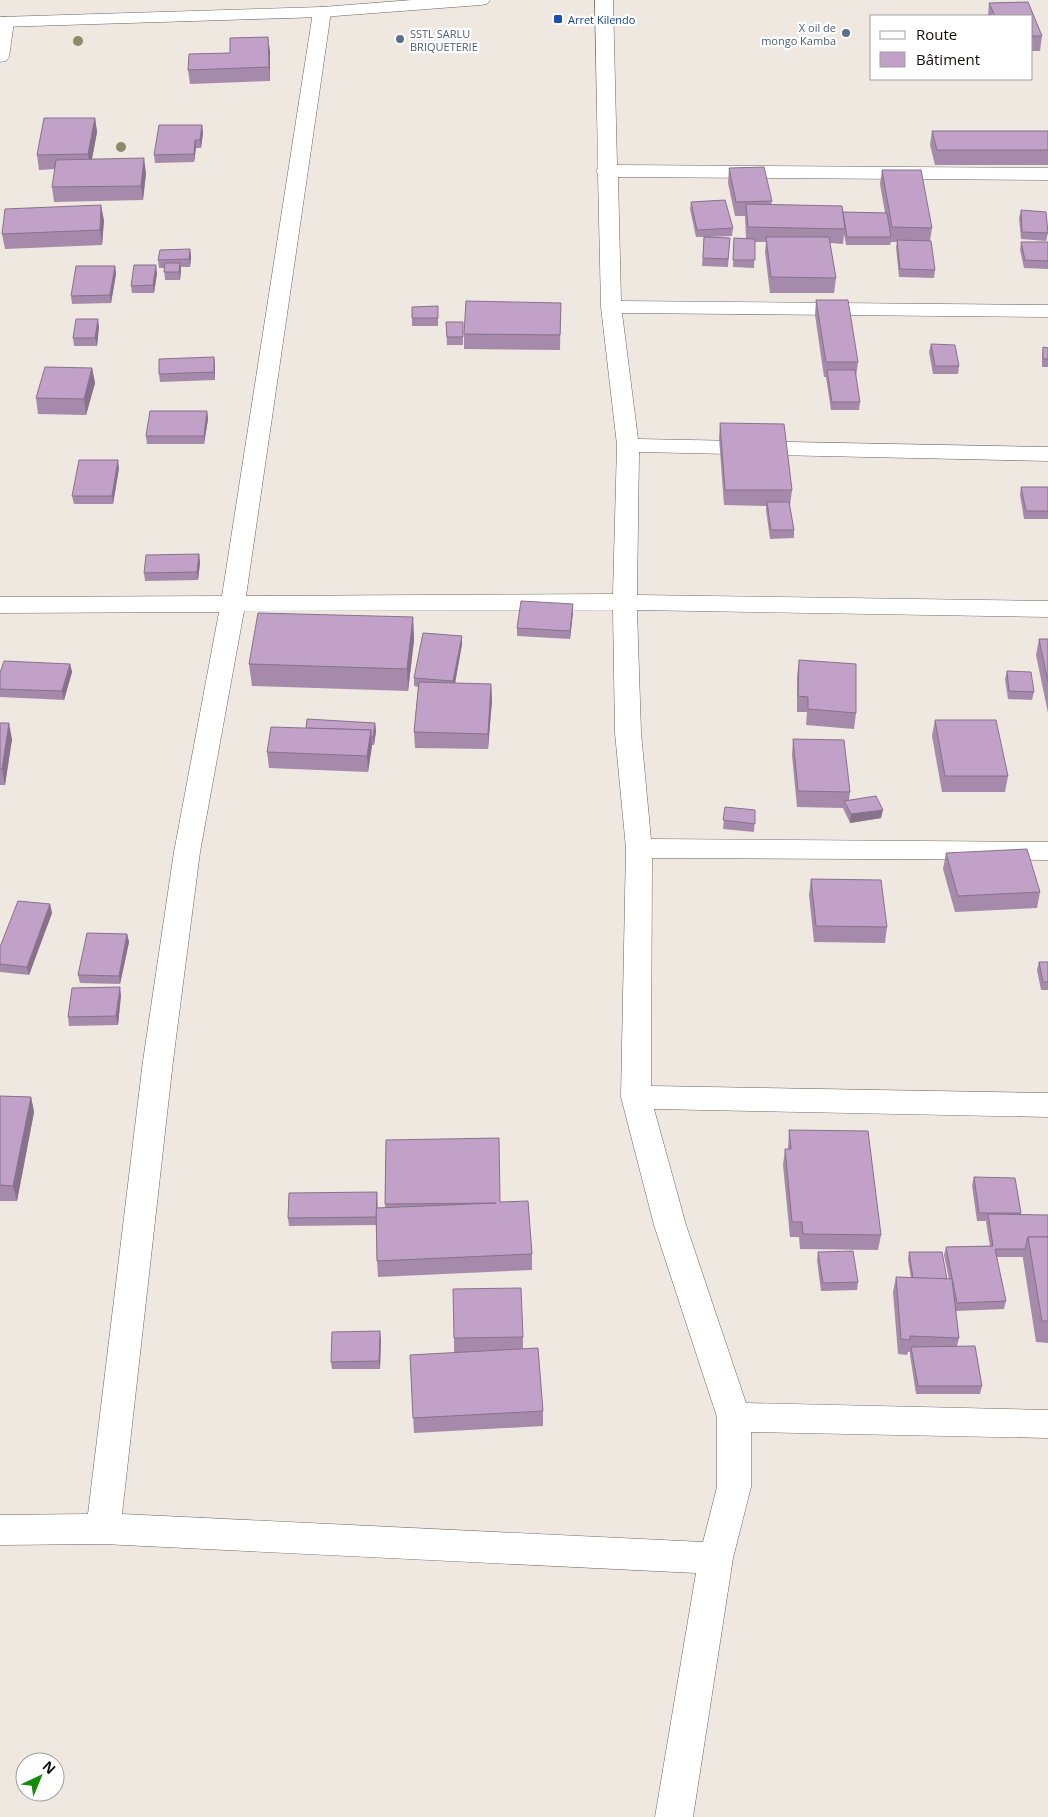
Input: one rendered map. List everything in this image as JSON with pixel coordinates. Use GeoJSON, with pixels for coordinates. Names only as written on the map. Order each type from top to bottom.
{"type":"FeatureCollection","features":[{"type":"Feature","properties":{"kind":"main road"},"geometry":{"type":"LineString","coordinates":[[0,57],[3,22],[322,12],[482,0]]}},
{"type":"Feature","properties":{"kind":"main road"},"geometry":{"type":"LineString","coordinates":[[604,0],[606,170],[611,307],[628,445],[625,602],[628,733],[639,848],[636,1097],[670,1224],[734,1418],[734,1487],[716,1558],[674,1817]]}},
{"type":"Feature","properties":{"kind":"main road"},"geometry":{"type":"LineString","coordinates":[[103,1529],[158,1061],[187,852],[233,604],[322,12]]}},
{"type":"Feature","properties":{"kind":"main road"},"geometry":{"type":"LineString","coordinates":[[606,170],[1048,174]]}},
{"type":"Feature","properties":{"kind":"main road"},"geometry":{"type":"LineString","coordinates":[[611,307],[1048,311]]}},
{"type":"Feature","properties":{"kind":"main road"},"geometry":{"type":"LineString","coordinates":[[628,445],[1048,454]]}},
{"type":"Feature","properties":{"kind":"main road"},"geometry":{"type":"LineString","coordinates":[[0,605],[625,602],[1048,609]]}},
{"type":"Feature","properties":{"kind":"main road"},"geometry":{"type":"LineString","coordinates":[[639,848],[1048,851]]}},
{"type":"Feature","properties":{"kind":"main road"},"geometry":{"type":"LineString","coordinates":[[636,1097],[1048,1104]]}},
{"type":"Feature","properties":{"kind":"main road"},"geometry":{"type":"LineString","coordinates":[[734,1418],[1048,1424]]}},
{"type":"Feature","properties":{"kind":"main road"},"geometry":{"type":"LineString","coordinates":[[0,1530],[103,1529],[716,1558]]}},
{"type":"Feature","properties":{"kind":"building"},"geometry":{"type":"Polygon","coordinates":[[[1028,2],[1042,36],[1033,36],[1033,15],[995,15],[989,3],[1028,2]]]}},
{"type":"Feature","properties":{"kind":"building"},"geometry":{"type":"Polygon","coordinates":[[[268,37],[269,67],[188,70],[189,54],[230,53],[230,38],[268,37]]]}},
{"type":"Feature","properties":{"kind":"building"},"geometry":{"type":"Polygon","coordinates":[[[44,118],[95,118],[88,154],[37,155],[44,118]]]}},
{"type":"Feature","properties":{"kind":"building"},"geometry":{"type":"Polygon","coordinates":[[[159,125],[202,125],[200,140],[195,140],[194,154],[154,155],[159,125]]]}},
{"type":"Feature","properties":{"kind":"building"},"geometry":{"type":"Polygon","coordinates":[[[932,131],[1048,131],[1048,150],[937,150],[932,131]]]}},
{"type":"Feature","properties":{"kind":"building"},"geometry":{"type":"Polygon","coordinates":[[[144,158],[141,186],[52,187],[56,160],[144,158]]]}},
{"type":"Feature","properties":{"kind":"building"},"geometry":{"type":"Polygon","coordinates":[[[764,167],[772,201],[736,202],[729,168],[764,167]]]}},
{"type":"Feature","properties":{"kind":"building"},"geometry":{"type":"Polygon","coordinates":[[[882,170],[921,170],[932,228],[892,227],[882,170]]]}},
{"type":"Feature","properties":{"kind":"building"},"geometry":{"type":"Polygon","coordinates":[[[725,200],[733,228],[697,230],[691,202],[725,200]]]}},
{"type":"Feature","properties":{"kind":"building"},"geometry":{"type":"Polygon","coordinates":[[[746,204],[842,206],[845,229],[748,227],[746,204]]]}},
{"type":"Feature","properties":{"kind":"building"},"geometry":{"type":"Polygon","coordinates":[[[101,205],[100,230],[2,234],[5,209],[101,205]]]}},
{"type":"Feature","properties":{"kind":"building"},"geometry":{"type":"Polygon","coordinates":[[[1021,210],[1046,212],[1048,233],[1022,232],[1021,210]]]}},
{"type":"Feature","properties":{"kind":"building"},"geometry":{"type":"Polygon","coordinates":[[[843,212],[887,213],[891,237],[847,237],[843,212]]]}},
{"type":"Feature","properties":{"kind":"building"},"geometry":{"type":"Polygon","coordinates":[[[704,237],[730,238],[728,259],[703,258],[704,237]]]}},
{"type":"Feature","properties":{"kind":"building"},"geometry":{"type":"Polygon","coordinates":[[[766,237],[829,237],[836,278],[771,277],[766,237]]]}},
{"type":"Feature","properties":{"kind":"building"},"geometry":{"type":"Polygon","coordinates":[[[734,238],[755,239],[755,260],[733,260],[734,238]]]}},
{"type":"Feature","properties":{"kind":"building"},"geometry":{"type":"Polygon","coordinates":[[[897,240],[931,241],[935,270],[900,269],[897,240]]]}},
{"type":"Feature","properties":{"kind":"building"},"geometry":{"type":"Polygon","coordinates":[[[1021,242],[1048,242],[1048,261],[1025,260],[1021,242]]]}},
{"type":"Feature","properties":{"kind":"building"},"geometry":{"type":"Polygon","coordinates":[[[190,249],[189,259],[158,260],[160,250],[190,249]]]}},
{"type":"Feature","properties":{"kind":"building"},"geometry":{"type":"Polygon","coordinates":[[[165,263],[180,263],[179,272],[164,272],[165,263]]]}},
{"type":"Feature","properties":{"kind":"building"},"geometry":{"type":"Polygon","coordinates":[[[134,265],[156,265],[153,285],[131,286],[134,265]]]}},
{"type":"Feature","properties":{"kind":"building"},"geometry":{"type":"Polygon","coordinates":[[[76,266],[115,266],[110,295],[71,296],[76,266]]]}},
{"type":"Feature","properties":{"kind":"building"},"geometry":{"type":"Polygon","coordinates":[[[816,300],[848,300],[858,362],[826,362],[816,300]]]}},
{"type":"Feature","properties":{"kind":"building"},"geometry":{"type":"Polygon","coordinates":[[[466,301],[561,303],[560,335],[464,334],[466,301]]]}},
{"type":"Feature","properties":{"kind":"building"},"geometry":{"type":"Polygon","coordinates":[[[438,306],[438,318],[412,318],[412,307],[438,306]]]}},
{"type":"Feature","properties":{"kind":"building"},"geometry":{"type":"Polygon","coordinates":[[[76,319],[98,319],[95,338],[73,338],[76,319]]]}},
{"type":"Feature","properties":{"kind":"building"},"geometry":{"type":"Polygon","coordinates":[[[446,322],[463,322],[463,337],[447,337],[446,322]]]}},
{"type":"Feature","properties":{"kind":"building"},"geometry":{"type":"Polygon","coordinates":[[[931,344],[955,345],[959,366],[935,366],[931,344]]]}},
{"type":"Feature","properties":{"kind":"building"},"geometry":{"type":"Polygon","coordinates":[[[1043,347],[1048,348],[1048,359],[1043,359],[1043,347]]]}},
{"type":"Feature","properties":{"kind":"building"},"geometry":{"type":"Polygon","coordinates":[[[214,357],[214,372],[159,374],[159,359],[214,357]]]}},
{"type":"Feature","properties":{"kind":"building"},"geometry":{"type":"Polygon","coordinates":[[[45,367],[92,368],[84,399],[36,398],[45,367]]]}},
{"type":"Feature","properties":{"kind":"building"},"geometry":{"type":"Polygon","coordinates":[[[827,370],[855,370],[860,402],[832,402],[827,370]]]}},
{"type":"Feature","properties":{"kind":"building"},"geometry":{"type":"Polygon","coordinates":[[[150,411],[207,411],[204,436],[146,436],[150,411]]]}},
{"type":"Feature","properties":{"kind":"building"},"geometry":{"type":"Polygon","coordinates":[[[720,423],[784,424],[792,490],[725,490],[720,423]]]}},
{"type":"Feature","properties":{"kind":"building"},"geometry":{"type":"Polygon","coordinates":[[[79,460],[118,460],[112,496],[72,496],[79,460]]]}},
{"type":"Feature","properties":{"kind":"building"},"geometry":{"type":"Polygon","coordinates":[[[1021,487],[1048,487],[1048,511],[1026,511],[1021,487]]]}},
{"type":"Feature","properties":{"kind":"building"},"geometry":{"type":"Polygon","coordinates":[[[767,502],[789,502],[794,530],[771,530],[767,502]]]}},
{"type":"Feature","properties":{"kind":"building"},"geometry":{"type":"Polygon","coordinates":[[[199,554],[197,572],[144,573],[146,555],[199,554]]]}},
{"type":"Feature","properties":{"kind":"building"},"geometry":{"type":"Polygon","coordinates":[[[521,601],[573,604],[570,631],[517,628],[521,601]]]}},
{"type":"Feature","properties":{"kind":"building"},"geometry":{"type":"Polygon","coordinates":[[[258,613],[413,617],[407,669],[249,664],[258,613]]]}},
{"type":"Feature","properties":{"kind":"building"},"geometry":{"type":"Polygon","coordinates":[[[423,633],[462,636],[453,681],[414,678],[423,633]]]}},
{"type":"Feature","properties":{"kind":"building"},"geometry":{"type":"Polygon","coordinates":[[[1039,639],[1048,639],[1048,682],[1039,639]]]}},
{"type":"Feature","properties":{"kind":"building"},"geometry":{"type":"Polygon","coordinates":[[[799,660],[856,664],[856,713],[808,709],[808,697],[798,696],[799,660]]]}},
{"type":"Feature","properties":{"kind":"building"},"geometry":{"type":"Polygon","coordinates":[[[4,661],[70,664],[62,691],[0,689],[0,673],[4,661]]]}},
{"type":"Feature","properties":{"kind":"building"},"geometry":{"type":"Polygon","coordinates":[[[1007,671],[1031,672],[1034,692],[1009,691],[1007,671]]]}},
{"type":"Feature","properties":{"kind":"building"},"geometry":{"type":"Polygon","coordinates":[[[419,682],[491,684],[488,734],[414,732],[419,682]]]}},
{"type":"Feature","properties":{"kind":"building"},"geometry":{"type":"Polygon","coordinates":[[[307,719],[375,723],[373,737],[371,737],[371,730],[306,728],[307,719]]]}},
{"type":"Feature","properties":{"kind":"building"},"geometry":{"type":"Polygon","coordinates":[[[935,720],[996,720],[1008,776],[945,776],[935,720]]]}},
{"type":"Feature","properties":{"kind":"building"},"geometry":{"type":"Polygon","coordinates":[[[0,723],[9,723],[2,769],[0,769],[0,723]]]}},
{"type":"Feature","properties":{"kind":"building"},"geometry":{"type":"Polygon","coordinates":[[[271,727],[371,730],[367,756],[267,752],[271,727]]]}},
{"type":"Feature","properties":{"kind":"building"},"geometry":{"type":"Polygon","coordinates":[[[793,739],[844,740],[850,792],[798,791],[793,739]]]}},
{"type":"Feature","properties":{"kind":"building"},"geometry":{"type":"Polygon","coordinates":[[[876,796],[883,810],[851,814],[844,801],[876,796]]]}},
{"type":"Feature","properties":{"kind":"building"},"geometry":{"type":"Polygon","coordinates":[[[725,807],[755,810],[755,824],[723,820],[725,807]]]}},
{"type":"Feature","properties":{"kind":"building"},"geometry":{"type":"Polygon","coordinates":[[[1027,849],[1040,892],[958,896],[946,853],[1027,849]]]}},
{"type":"Feature","properties":{"kind":"building"},"geometry":{"type":"Polygon","coordinates":[[[811,879],[881,880],[887,927],[816,926],[811,879]]]}},
{"type":"Feature","properties":{"kind":"building"},"geometry":{"type":"Polygon","coordinates":[[[18,901],[50,904],[27,967],[0,964],[0,947],[18,901]]]}},
{"type":"Feature","properties":{"kind":"building"},"geometry":{"type":"Polygon","coordinates":[[[87,933],[127,934],[119,976],[78,975],[87,933]]]}},
{"type":"Feature","properties":{"kind":"building"},"geometry":{"type":"Polygon","coordinates":[[[1039,962],[1048,962],[1048,982],[1043,982],[1039,962]]]}},
{"type":"Feature","properties":{"kind":"building"},"geometry":{"type":"Polygon","coordinates":[[[120,987],[116,1016],[68,1017],[72,988],[120,987]]]}},
{"type":"Feature","properties":{"kind":"building"},"geometry":{"type":"Polygon","coordinates":[[[0,1096],[31,1097],[13,1186],[0,1185],[0,1096]]]}},
{"type":"Feature","properties":{"kind":"building"},"geometry":{"type":"Polygon","coordinates":[[[789,1130],[868,1131],[881,1235],[803,1234],[802,1222],[792,1222],[785,1149],[791,1149],[789,1130]]]}},
{"type":"Feature","properties":{"kind":"building"},"geometry":{"type":"Polygon","coordinates":[[[499,1138],[500,1202],[528,1201],[532,1254],[377,1261],[376,1208],[496,1203],[385,1204],[386,1140],[499,1138]]]}},
{"type":"Feature","properties":{"kind":"building"},"geometry":{"type":"Polygon","coordinates":[[[974,1177],[1015,1178],[1021,1213],[979,1213],[974,1177]]]}},
{"type":"Feature","properties":{"kind":"building"},"geometry":{"type":"Polygon","coordinates":[[[377,1192],[376,1217],[288,1218],[289,1193],[377,1192]]]}},
{"type":"Feature","properties":{"kind":"building"},"geometry":{"type":"Polygon","coordinates":[[[988,1214],[1048,1215],[1048,1237],[1028,1237],[1025,1249],[995,1249],[1006,1301],[957,1303],[946,1247],[993,1246],[988,1214]]]}},
{"type":"Feature","properties":{"kind":"building"},"geometry":{"type":"Polygon","coordinates":[[[1028,1237],[1048,1237],[1048,1321],[1042,1321],[1028,1237]]]}},
{"type":"Feature","properties":{"kind":"building"},"geometry":{"type":"Polygon","coordinates":[[[853,1251],[858,1282],[823,1283],[818,1252],[853,1251]]]}},
{"type":"Feature","properties":{"kind":"building"},"geometry":{"type":"Polygon","coordinates":[[[909,1252],[942,1252],[947,1279],[913,1278],[909,1252]]]}},
{"type":"Feature","properties":{"kind":"building"},"geometry":{"type":"Polygon","coordinates":[[[896,1277],[952,1279],[959,1338],[910,1336],[910,1340],[901,1339],[896,1277]]]}},
{"type":"Feature","properties":{"kind":"building"},"geometry":{"type":"Polygon","coordinates":[[[521,1288],[523,1337],[454,1338],[453,1289],[521,1288]]]}},
{"type":"Feature","properties":{"kind":"building"},"geometry":{"type":"Polygon","coordinates":[[[380,1331],[379,1361],[331,1362],[332,1332],[380,1331]]]}},
{"type":"Feature","properties":{"kind":"building"},"geometry":{"type":"Polygon","coordinates":[[[975,1346],[982,1386],[918,1386],[911,1347],[975,1346]]]}},
{"type":"Feature","properties":{"kind":"building"},"geometry":{"type":"Polygon","coordinates":[[[538,1348],[543,1411],[413,1418],[410,1355],[538,1348]]]}},
{"type":"Feature","properties":{"kind":"place","name":"Arret Kilendo"},"geometry":{"type":"Point","coordinates":[558,19]}},
{"type":"Feature","properties":{"kind":"place","name":"X oil de mongo Kamba"},"geometry":{"type":"Point","coordinates":[846,33]}},
{"type":"Feature","properties":{"kind":"place","name":"SSTL SARLU BRIQUETERIE"},"geometry":{"type":"Point","coordinates":[400,39]}}]}
